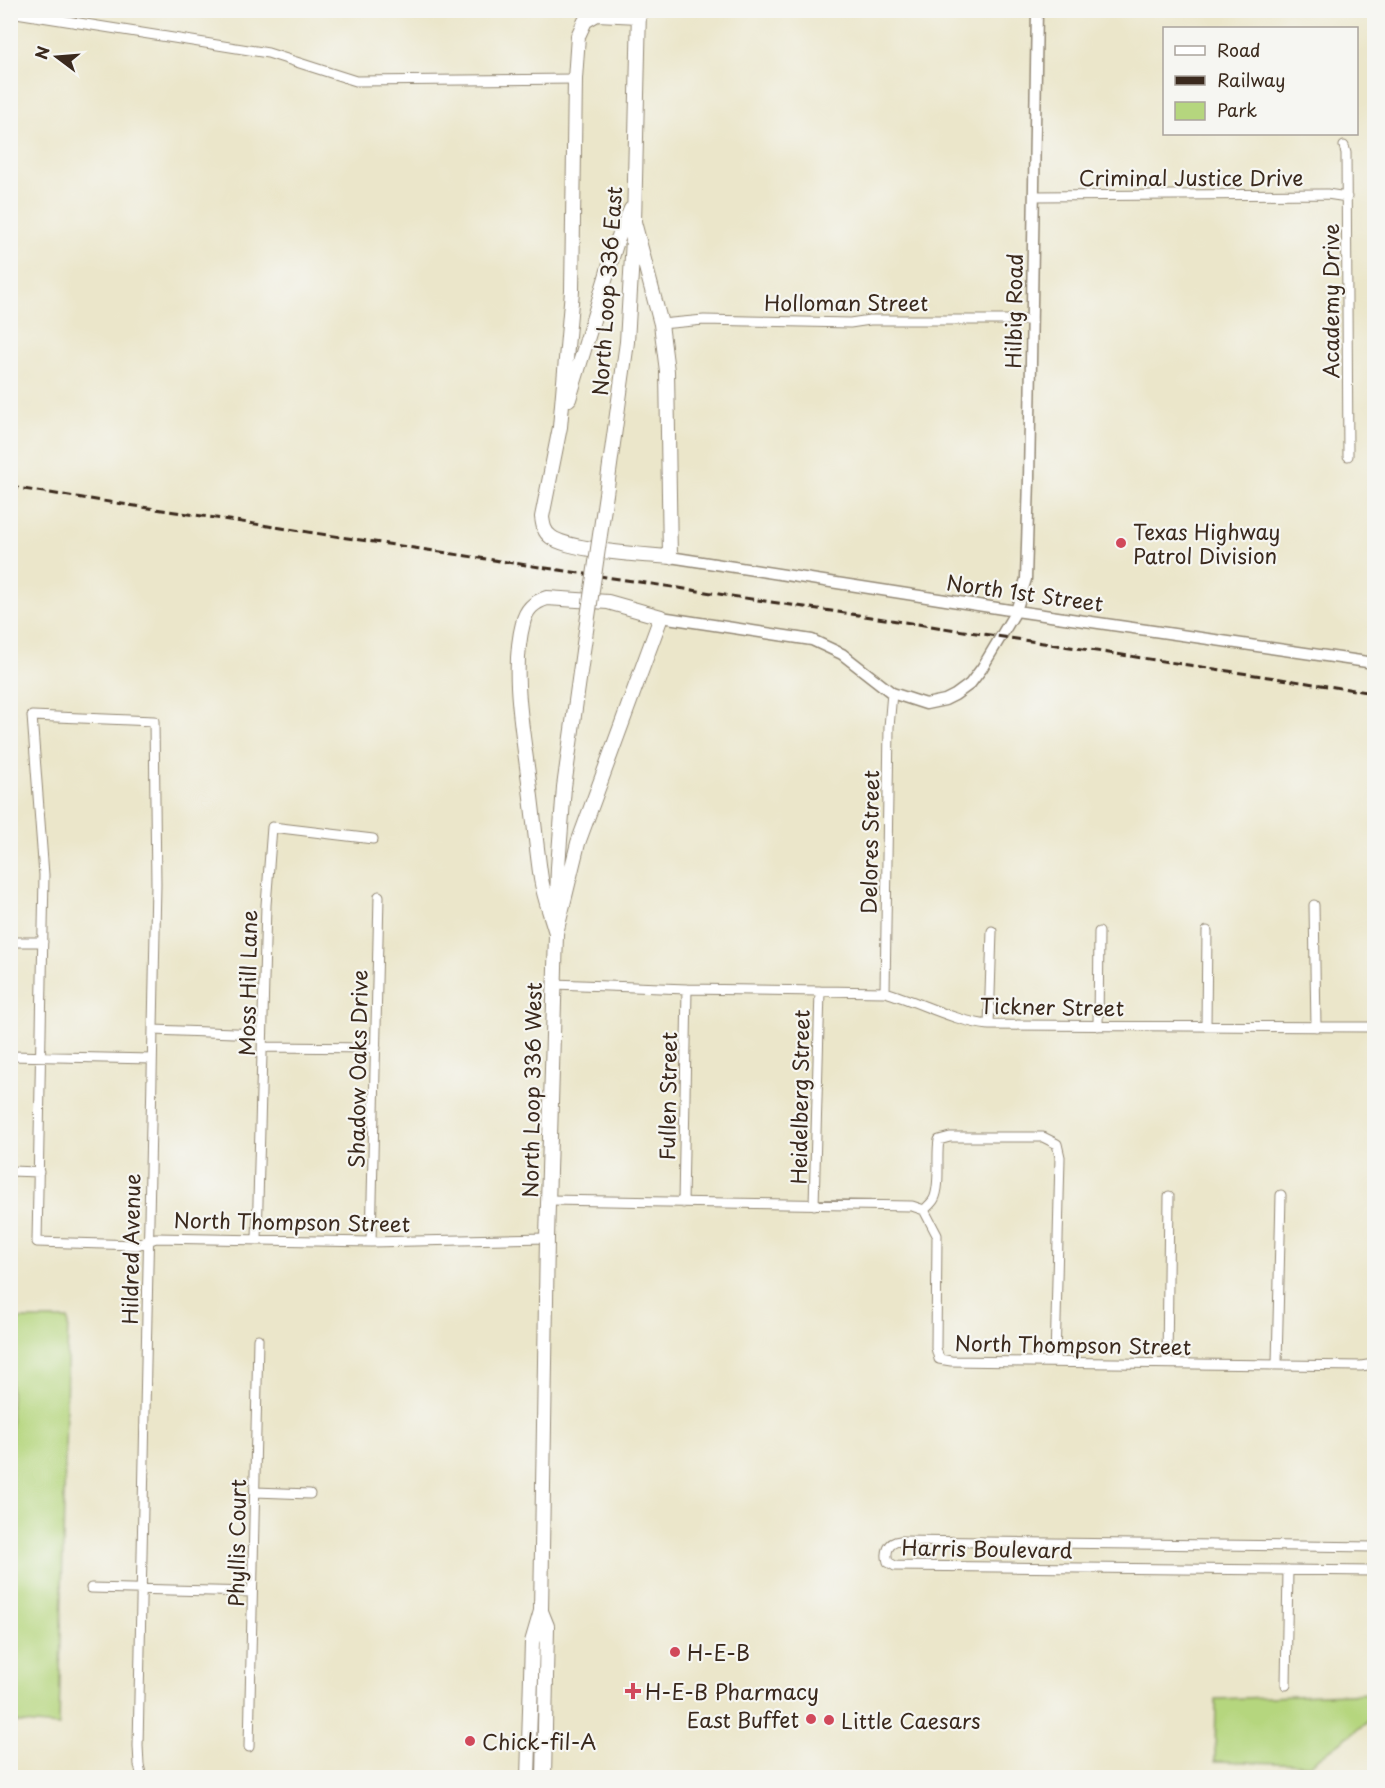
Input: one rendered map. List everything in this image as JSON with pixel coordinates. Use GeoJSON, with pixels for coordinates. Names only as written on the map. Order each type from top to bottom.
{"type":"FeatureCollection","features":[{"type":"Feature","properties":{"kind":"main road"},"geometry":{"type":"LineString","coordinates":[[560,426],[572,291],[576,45],[585,21],[597,14],[639,13]]}},
{"type":"Feature","properties":{"kind":"main road","name":"North Loop 336 East"},"geometry":{"type":"LineString","coordinates":[[595,572],[627,342],[635,202],[639,13]]}},
{"type":"Feature","properties":{"kind":"main road"},"geometry":{"type":"LineString","coordinates":[[634,222],[661,324],[667,371],[670,557],[567,545],[547,534],[542,517],[560,426],[617,241],[635,202]]}},
{"type":"Feature","properties":{"kind":"main road","name":"North Loop 336 West"},"geometry":{"type":"LineString","coordinates":[[528,1778],[532,1642],[541,1611],[547,1239],[561,813],[595,572]]}},
{"type":"Feature","properties":{"kind":"main road"},"geometry":{"type":"LineString","coordinates":[[547,598],[608,602],[661,617],[578,843],[556,933],[542,882],[521,719],[519,675],[520,637],[523,621],[527,612],[537,601],[547,598]]}},
{"type":"Feature","properties":{"kind":"main road","name":"North Loop 336 West"},"geometry":{"type":"LineString","coordinates":[[541,1611],[547,1626],[544,1774]]}},
{"type":"Feature","properties":{"kind":"main road"},"geometry":{"type":"LineString","coordinates":[[531,1672],[538,1684],[537,1725],[545,1731]]}},
{"type":"Feature","properties":{"kind":"main road"},"geometry":{"type":"LineString","coordinates":[[529,1736],[537,1749],[537,1757],[544,1774]]}},
{"type":"Feature","properties":{"kind":"street","name":"Hilbig Road"},"geometry":{"type":"LineString","coordinates":[[892,693],[926,704],[945,700],[969,684],[982,668],[1016,611],[1026,579],[1037,10]]}},
{"type":"Feature","properties":{"kind":"street"},"geometry":{"type":"LineString","coordinates":[[10,12],[268,53],[356,81],[575,79]]}},
{"type":"Feature","properties":{"kind":"street","name":"Academy Drive"},"geometry":{"type":"LineString","coordinates":[[1344,146],[1347,197],[1348,456]]}},
{"type":"Feature","properties":{"kind":"street","name":"Criminal Justice Drive"},"geometry":{"type":"LineString","coordinates":[[1034,196],[1327,194],[1347,197]]}},
{"type":"Feature","properties":{"kind":"street","name":"Holloman Street"},"geometry":{"type":"LineString","coordinates":[[661,324],[704,320],[850,323],[870,320],[1032,320]]}},
{"type":"Feature","properties":{"kind":"street","name":"North 1st Street"},"geometry":{"type":"LineString","coordinates":[[670,557],[1016,611],[1374,663]]}},
{"type":"Feature","properties":{"kind":"street"},"geometry":{"type":"LineString","coordinates":[[661,617],[812,640],[842,654],[892,693]]}},
{"type":"Feature","properties":{"kind":"street","name":"Delores Street"},"geometry":{"type":"LineString","coordinates":[[885,992],[889,727],[892,693]]}},
{"type":"Feature","properties":{"kind":"street","name":"Hildred Avenue"},"geometry":{"type":"LineString","coordinates":[[43,942],[44,875],[32,716],[154,721],[156,884],[138,1746],[142,1778]]}},
{"type":"Feature","properties":{"kind":"street","name":"Moss Hill Lane"},"geometry":{"type":"LineString","coordinates":[[257,1239],[264,1047],[261,1034],[266,905],[272,827],[373,839]]}},
{"type":"Feature","properties":{"kind":"street","name":"Shadow Oaks Drive"},"geometry":{"type":"LineString","coordinates":[[371,1242],[379,896]]}},
{"type":"Feature","properties":{"kind":"street"},"geometry":{"type":"LineString","coordinates":[[1314,905],[1316,1027]]}},
{"type":"Feature","properties":{"kind":"street"},"geometry":{"type":"LineString","coordinates":[[989,1025],[992,931]]}},
{"type":"Feature","properties":{"kind":"street"},"geometry":{"type":"LineString","coordinates":[[1206,1026],[1207,931]]}},
{"type":"Feature","properties":{"kind":"street"},"geometry":{"type":"LineString","coordinates":[[1098,1026],[1099,932]]}},
{"type":"Feature","properties":{"kind":"street"},"geometry":{"type":"LineString","coordinates":[[10,942],[43,942],[39,1172],[10,1171]]}},
{"type":"Feature","properties":{"kind":"street","name":"Tickner Street"},"geometry":{"type":"LineString","coordinates":[[554,984],[885,992],[907,998],[971,1023],[989,1025],[1374,1027]]}},
{"type":"Feature","properties":{"kind":"street","name":"Fullen Street"},"geometry":{"type":"LineString","coordinates":[[683,1203],[687,989]]}},
{"type":"Feature","properties":{"kind":"street","name":"Heidelberg Street"},"geometry":{"type":"LineString","coordinates":[[814,1205],[820,991]]}},
{"type":"Feature","properties":{"kind":"street"},"geometry":{"type":"LineString","coordinates":[[153,1030],[261,1034]]}},
{"type":"Feature","properties":{"kind":"street"},"geometry":{"type":"LineString","coordinates":[[264,1047],[376,1048]]}},
{"type":"Feature","properties":{"kind":"street"},"geometry":{"type":"LineString","coordinates":[[10,1056],[152,1059]]}},
{"type":"Feature","properties":{"kind":"street"},"geometry":{"type":"LineString","coordinates":[[549,1200],[912,1206],[924,1210],[934,1201],[937,1190],[939,1140],[950,1137],[1043,1137],[1057,1144],[1060,1157],[1055,1362]]}},
{"type":"Feature","properties":{"kind":"street","name":"North Thompson Street"},"geometry":{"type":"LineString","coordinates":[[39,1172],[37,1242],[137,1245],[156,1238],[371,1242],[547,1239]]}},
{"type":"Feature","properties":{"kind":"street"},"geometry":{"type":"LineString","coordinates":[[1277,1364],[1281,1195]]}},
{"type":"Feature","properties":{"kind":"street"},"geometry":{"type":"LineString","coordinates":[[1167,1363],[1169,1196]]}},
{"type":"Feature","properties":{"kind":"street","name":"North Thompson Street"},"geometry":{"type":"LineString","coordinates":[[924,1210],[937,1235],[936,1348],[939,1359],[951,1361],[1361,1366],[1374,1364]]}},
{"type":"Feature","properties":{"kind":"street","name":"Phyllis Court"},"geometry":{"type":"LineString","coordinates":[[249,1747],[258,1339]]}},
{"type":"Feature","properties":{"kind":"street"},"geometry":{"type":"LineString","coordinates":[[255,1492],[310,1494]]}},
{"type":"Feature","properties":{"kind":"street","name":"Harris Boulevard"},"geometry":{"type":"LineString","coordinates":[[1374,1548],[894,1541],[888,1546],[886,1555],[888,1562],[895,1566],[1374,1571]]}},
{"type":"Feature","properties":{"kind":"street"},"geometry":{"type":"LineString","coordinates":[[1286,1685],[1288,1570]]}},
{"type":"Feature","properties":{"kind":"street"},"geometry":{"type":"LineString","coordinates":[[91,1588],[252,1592]]}},
{"type":"Feature","properties":{"kind":"green space"},"geometry":{"type":"Polygon","coordinates":[[[11,1319],[68,1319],[59,1726],[11,1722],[11,1319]]]}},
{"type":"Feature","properties":{"kind":"green space"},"geometry":{"type":"Polygon","coordinates":[[[1374,1693],[1374,1717],[1311,1764],[1215,1761],[1216,1699],[1374,1693]]]}},
{"type":"Feature","properties":{"kind":"railway"},"geometry":{"type":"LineString","coordinates":[[10,487],[1374,693]]}},
{"type":"Feature","properties":{"kind":"place","name":"Texas Highway Patrol Division"},"geometry":{"type":"Point","coordinates":[1121,543]}},
{"type":"Feature","properties":{"kind":"place","name":"H-E-B"},"geometry":{"type":"Point","coordinates":[675,1652]}},
{"type":"Feature","properties":{"kind":"place","name":"H-E-B Pharmacy"},"geometry":{"type":"Point","coordinates":[633,1691]}},
{"type":"Feature","properties":{"kind":"place","name":"East Buffet"},"geometry":{"type":"Point","coordinates":[811,1719]}},
{"type":"Feature","properties":{"kind":"place","name":"Little Caesars"},"geometry":{"type":"Point","coordinates":[829,1720]}},
{"type":"Feature","properties":{"kind":"place","name":"Chick-fil-A"},"geometry":{"type":"Point","coordinates":[470,1741]}}]}
